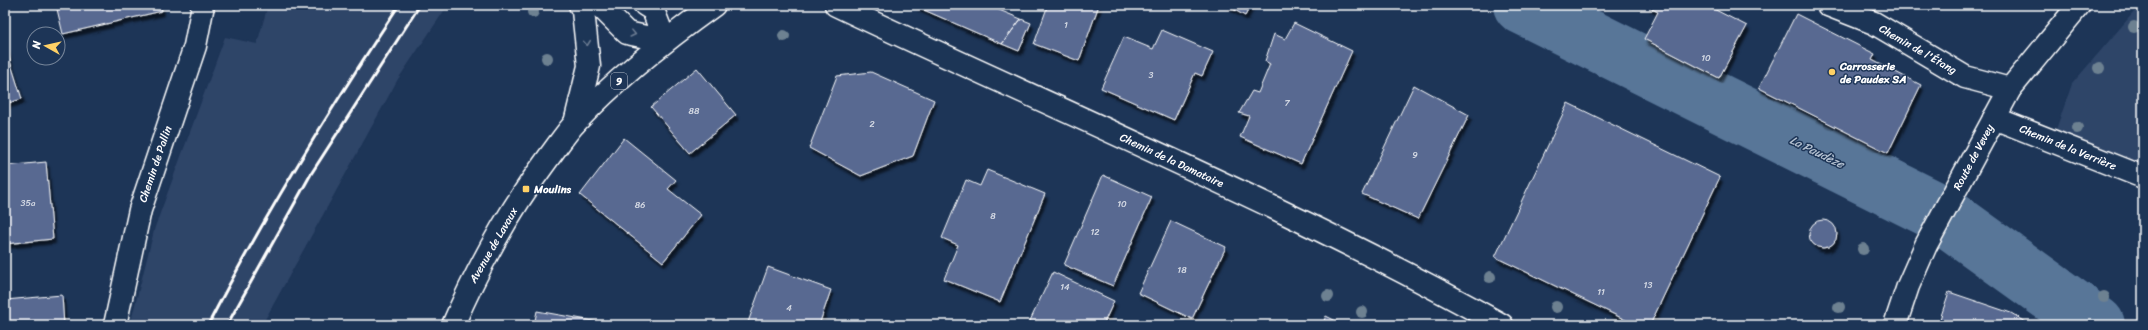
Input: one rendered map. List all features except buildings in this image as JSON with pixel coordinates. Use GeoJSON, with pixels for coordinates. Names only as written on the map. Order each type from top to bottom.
{"type":"FeatureCollection","features":[{"type":"Feature","properties":{"kind":"street","name":"Chemin de Pallin"},"geometry":{"type":"LineString","coordinates":[[115,325],[140,210],[195,46],[203,5]]}},
{"type":"Feature","properties":{"kind":"street"},"geometry":{"type":"LineString","coordinates":[[575,123],[589,66],[583,11],[580,5]]}},
{"type":"Feature","properties":{"kind":"street"},"geometry":{"type":"LineString","coordinates":[[599,5],[627,33],[665,40]]}},
{"type":"Feature","properties":{"kind":"street"},"geometry":{"type":"LineString","coordinates":[[645,5],[653,10],[665,40]]}},
{"type":"Feature","properties":{"kind":"street","name":"Avenue de Lavaux"},"geometry":{"type":"LineString","coordinates":[[453,325],[476,274],[527,187],[575,123],[629,71],[665,40],[714,5]]}},
{"type":"Feature","properties":{"kind":"street","name":"Chemin de la Damataire"},"geometry":{"type":"LineString","coordinates":[[836,5],[1290,214],[1443,292],[1502,325]]}},
{"type":"Feature","properties":{"kind":"street","name":"Chemin de l'Étang"},"geometry":{"type":"LineString","coordinates":[[1828,5],[1874,23],[1965,77],[2010,89]]}},
{"type":"Feature","properties":{"kind":"street","name":"Route de Vevey"},"geometry":{"type":"LineString","coordinates":[[1895,325],[1908,286],[1926,245],[2010,89],[2079,5]]}},
{"type":"Feature","properties":{"kind":"street","name":"Chemin de la Verrière"},"geometry":{"type":"LineString","coordinates":[[1994,118],[2143,177]]}},
{"type":"Feature","properties":{"kind":"street"},"geometry":{"type":"LineString","coordinates":[[1879,325],[1908,286]]}},
{"type":"Feature","properties":{"kind":"shaded area"},"geometry":{"type":"Polygon","coordinates":[[[268,5],[448,5],[398,79],[262,325],[130,325],[155,227],[225,37],[257,44],[268,5]]]}},
{"type":"Feature","properties":{"kind":"shaded area"},"geometry":{"type":"Polygon","coordinates":[[[2140,5],[2143,5],[2143,177],[2052,141],[2072,84],[2140,5]]]}},
{"type":"Feature","properties":{"kind":"waterway","name":"La Paudèze"},"geometry":{"type":"LineString","coordinates":[[1522,5],[1942,214],[2096,325]]}},
{"type":"Feature","properties":{"kind":"railway"},"geometry":{"type":"LineString","coordinates":[[208,325],[275,202],[348,83],[399,5]]}},
{"type":"Feature","properties":{"kind":"railway"},"geometry":{"type":"LineString","coordinates":[[227,325],[311,174],[420,5]]}},
{"type":"Feature","properties":{"kind":"place","name":"Carrosserie de Paudex SA"},"geometry":{"type":"Point","coordinates":[1832,72]}},
{"type":"Feature","properties":{"kind":"place","name":"Moulins"},"geometry":{"type":"Point","coordinates":[526,189]}}]}
